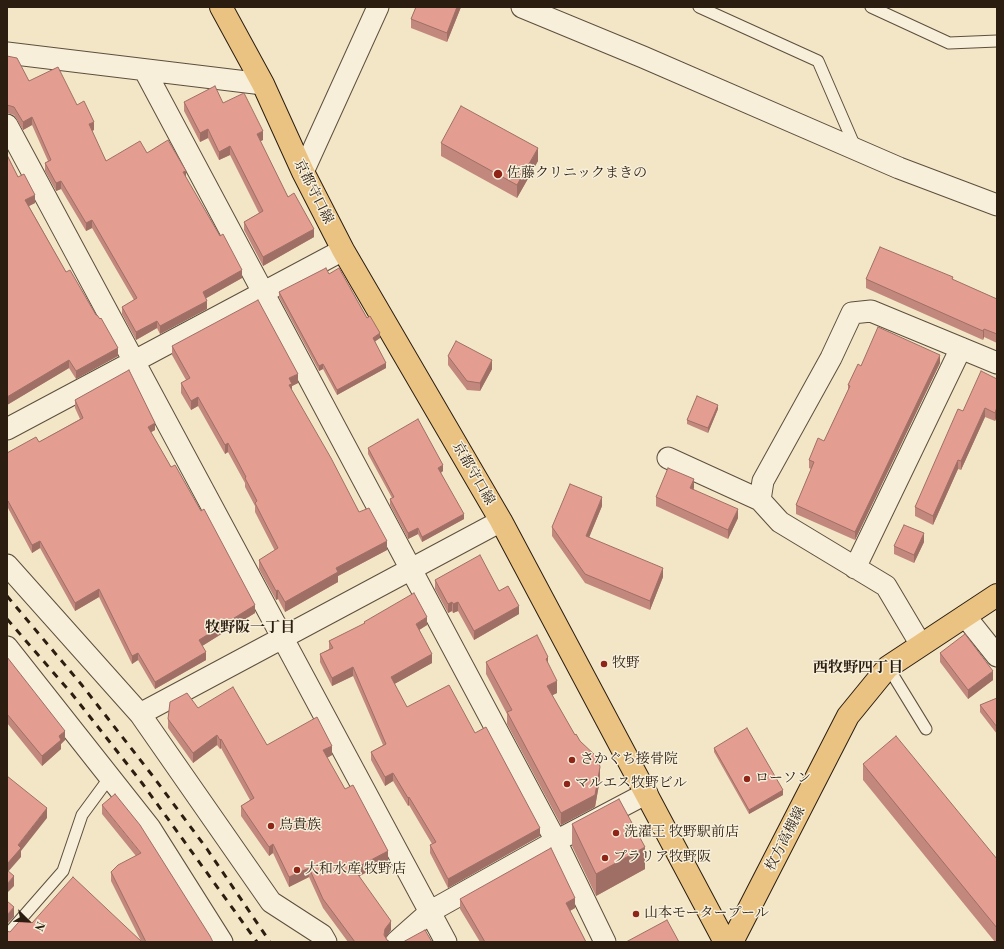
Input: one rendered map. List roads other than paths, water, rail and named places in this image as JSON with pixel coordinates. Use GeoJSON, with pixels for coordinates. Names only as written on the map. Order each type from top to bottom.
{"type":"FeatureCollection","features":[{"type":"Feature","properties":{"kind":"main road","name":"京都守口線"},"geometry":{"type":"LineString","coordinates":[[221,7],[263,84],[303,172],[343,250],[501,520],[725,942]]}},
{"type":"Feature","properties":{"kind":"main road","name":"枚方高槻線"},"geometry":{"type":"LineString","coordinates":[[732,942],[848,716],[888,667],[997,595]]}},
{"type":"Feature","properties":{"kind":"street"},"geometry":{"type":"LineString","coordinates":[[303,172],[378,7]]}},
{"type":"Feature","properties":{"kind":"street"},"geometry":{"type":"LineString","coordinates":[[522,7],[899,168],[997,205]]}},
{"type":"Feature","properties":{"kind":"street"},"geometry":{"type":"LineString","coordinates":[[7,53],[145,71],[263,84]]}},
{"type":"Feature","properties":{"kind":"street"},"geometry":{"type":"LineString","coordinates":[[145,71],[556,841],[605,942]]}},
{"type":"Feature","properties":{"kind":"street"},"geometry":{"type":"LineString","coordinates":[[7,126],[446,942]]}},
{"type":"Feature","properties":{"kind":"street"},"geometry":{"type":"LineString","coordinates":[[7,429],[264,294],[343,250]]}},
{"type":"Feature","properties":{"kind":"street"},"geometry":{"type":"LineString","coordinates":[[760,500],[762,481],[831,358],[852,313],[871,310],[997,363]]}},
{"type":"Feature","properties":{"kind":"street"},"geometry":{"type":"LineString","coordinates":[[855,568],[961,348]]}},
{"type":"Feature","properties":{"kind":"street"},"geometry":{"type":"LineString","coordinates":[[668,458],[760,500],[780,522],[886,586],[922,645]]}},
{"type":"Feature","properties":{"kind":"street"},"geometry":{"type":"LineString","coordinates":[[140,714],[501,520]]}},
{"type":"Feature","properties":{"kind":"street"},"geometry":{"type":"LineString","coordinates":[[7,565],[140,714],[271,902],[322,935],[326,942]]}},
{"type":"Feature","properties":{"kind":"street"},"geometry":{"type":"LineString","coordinates":[[965,616],[997,656]]}},
{"type":"Feature","properties":{"kind":"street"},"geometry":{"type":"LineString","coordinates":[[7,646],[150,828],[222,942]]}},
{"type":"Feature","properties":{"kind":"street"},"geometry":{"type":"LineString","coordinates":[[396,942],[431,912],[556,841],[647,793]]}},
{"type":"Feature","properties":{"kind":"lane"},"geometry":{"type":"LineString","coordinates":[[699,7],[818,61],[856,149]]}},
{"type":"Feature","properties":{"kind":"lane"},"geometry":{"type":"LineString","coordinates":[[871,7],[949,43],[997,41]]}},
{"type":"Feature","properties":{"kind":"lane"},"geometry":{"type":"LineString","coordinates":[[888,667],[926,728]]}},
{"type":"Feature","properties":{"kind":"lane"},"geometry":{"type":"LineString","coordinates":[[7,935],[63,871],[82,815],[110,777]]}},
{"type":"Feature","properties":{"kind":"railway"},"geometry":{"type":"LineString","coordinates":[[7,596],[81,684],[152,775],[207,849],[270,942]]}},
{"type":"Feature","properties":{"kind":"railway"},"geometry":{"type":"LineString","coordinates":[[7,619],[72,694],[142,783],[257,942]]}},
{"type":"Feature","properties":{"kind":"place","name":"佐藤クリニックまきの"},"geometry":{"type":"Point","coordinates":[498,174]}},
{"type":"Feature","properties":{"kind":"place","name":"牧野"},"geometry":{"type":"Point","coordinates":[604,664]}},
{"type":"Feature","properties":{"kind":"place","name":"さかぐち接骨院"},"geometry":{"type":"Point","coordinates":[572,760]}},
{"type":"Feature","properties":{"kind":"place","name":"ローソン"},"geometry":{"type":"Point","coordinates":[747,779]}},
{"type":"Feature","properties":{"kind":"place","name":"マルエス牧野ビル"},"geometry":{"type":"Point","coordinates":[567,784]}},
{"type":"Feature","properties":{"kind":"place","name":"鳥貴族"},"geometry":{"type":"Point","coordinates":[271,826]}},
{"type":"Feature","properties":{"kind":"place","name":"洗濯王 牧野駅前店"},"geometry":{"type":"Point","coordinates":[616,833]}},
{"type":"Feature","properties":{"kind":"place","name":"プラリア牧野阪"},"geometry":{"type":"Point","coordinates":[605,858]}},
{"type":"Feature","properties":{"kind":"place","name":"大和水産 牧野店"},"geometry":{"type":"Point","coordinates":[297,870]}},
{"type":"Feature","properties":{"kind":"place","name":"山本モータープール"},"geometry":{"type":"Point","coordinates":[636,914]}},
{"type":"Feature","properties":{"kind":"district","name":"牧野阪一丁目"},"geometry":{"type":"Point","coordinates":[250,628]}},
{"type":"Feature","properties":{"kind":"district","name":"西牧野四丁目"},"geometry":{"type":"Point","coordinates":[858,668]}}]}
